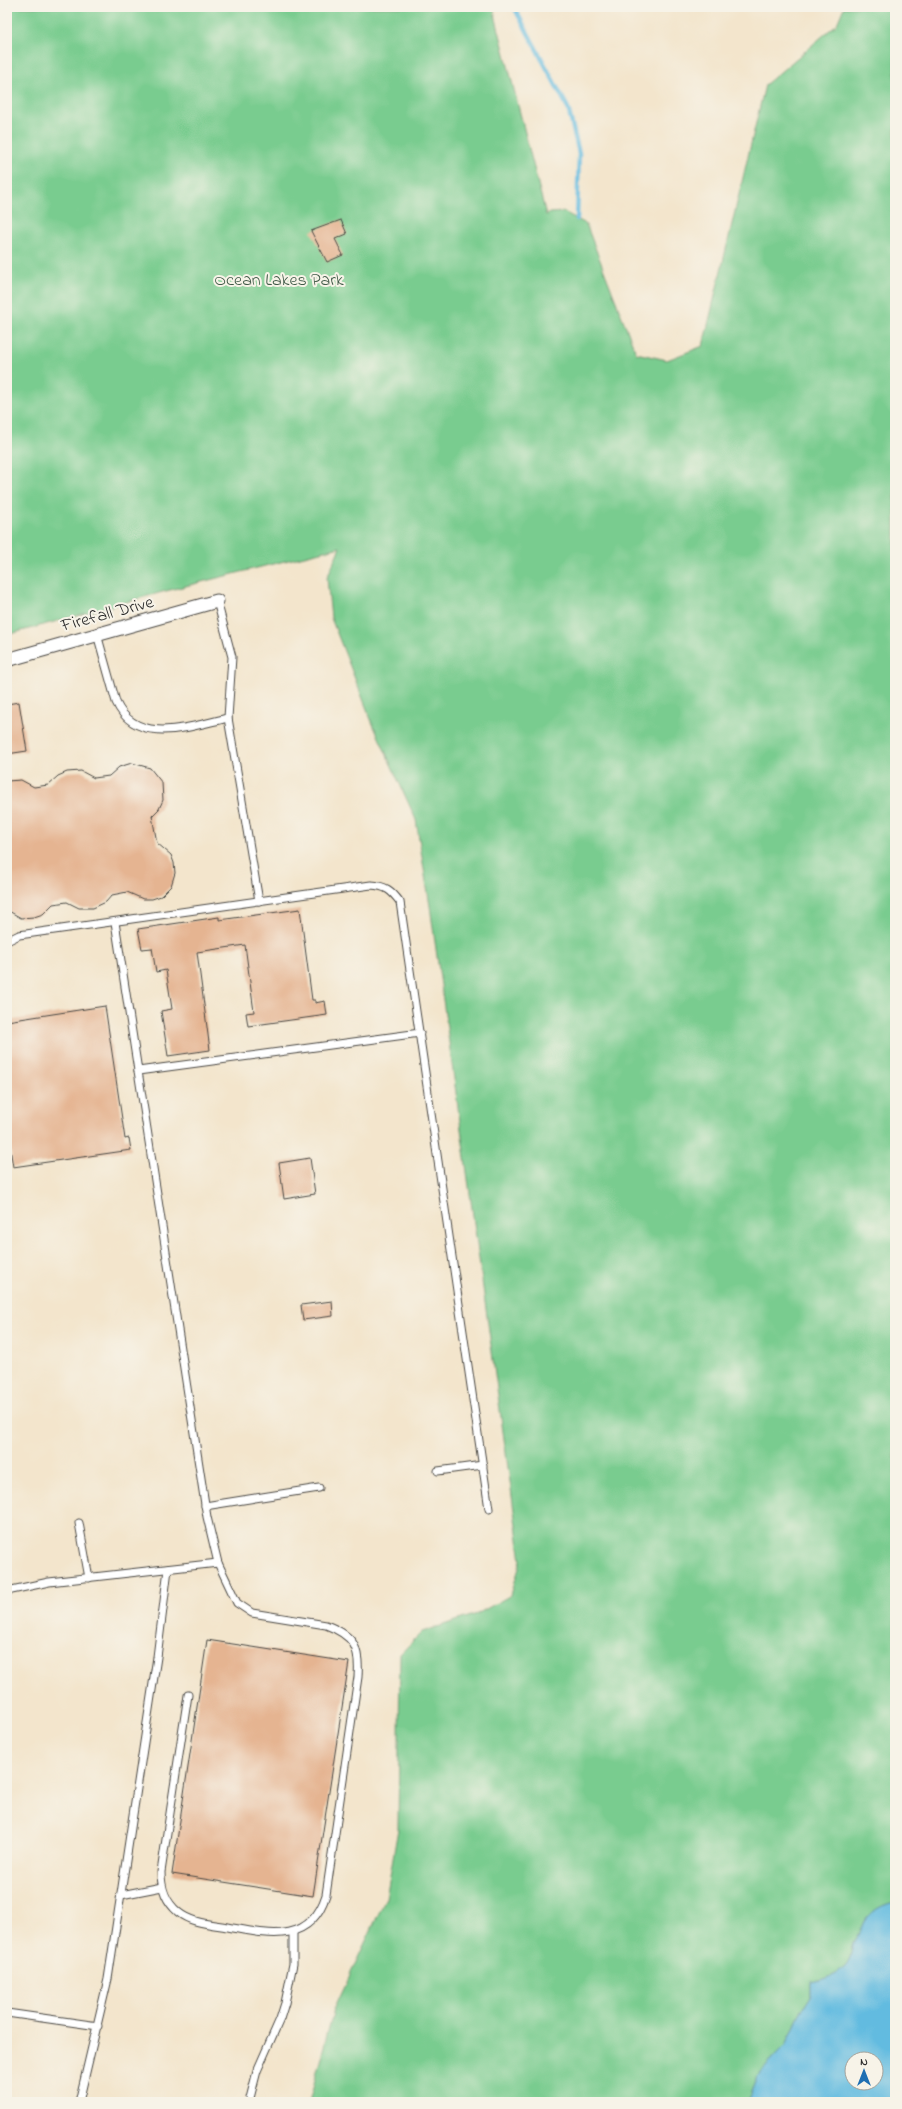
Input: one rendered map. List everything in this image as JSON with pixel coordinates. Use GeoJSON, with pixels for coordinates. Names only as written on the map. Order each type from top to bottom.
{"type":"FeatureCollection","features":[{"type":"Feature","properties":{"kind":"street","name":"Firefall Drive"},"geometry":{"type":"LineString","coordinates":[[7,660],[217,601]]}},
{"type":"Feature","properties":{"kind":"lane"},"geometry":{"type":"LineString","coordinates":[[217,601],[232,657],[228,718],[259,901]]}},
{"type":"Feature","properties":{"kind":"lane"},"geometry":{"type":"LineString","coordinates":[[97,634],[116,702],[121,713],[129,721],[151,730],[187,727],[228,718]]}},
{"type":"Feature","properties":{"kind":"lane"},"geometry":{"type":"LineString","coordinates":[[8,939],[19,935],[372,885],[383,886],[392,891],[400,902],[489,1508]]}},
{"type":"Feature","properties":{"kind":"lane"},"geometry":{"type":"LineString","coordinates":[[115,922],[205,1506],[218,1563],[237,1603],[243,1609],[252,1613],[326,1625],[337,1629],[346,1634],[352,1640],[358,1656],[358,1677],[326,1895],[318,1914],[304,1926],[293,1932],[279,1935],[264,1934],[186,1918],[164,1895],[161,1872],[188,1695]]}},
{"type":"Feature","properties":{"kind":"lane"},"geometry":{"type":"LineString","coordinates":[[138,1071],[420,1033]]}},
{"type":"Feature","properties":{"kind":"lane"},"geometry":{"type":"LineString","coordinates":[[438,1471],[483,1465]]}},
{"type":"Feature","properties":{"kind":"lane"},"geometry":{"type":"LineString","coordinates":[[205,1506],[319,1488]]}},
{"type":"Feature","properties":{"kind":"lane"},"geometry":{"type":"LineString","coordinates":[[79,1523],[88,1578]]}},
{"type":"Feature","properties":{"kind":"lane"},"geometry":{"type":"LineString","coordinates":[[7,1591],[30,1585],[218,1563]]}},
{"type":"Feature","properties":{"kind":"lane"},"geometry":{"type":"LineString","coordinates":[[79,2102],[108,1979],[157,1657],[168,1569]]}},
{"type":"Feature","properties":{"kind":"lane"},"geometry":{"type":"LineString","coordinates":[[121,1895],[162,1887]]}},
{"type":"Feature","properties":{"kind":"lane"},"geometry":{"type":"LineString","coordinates":[[249,2102],[257,2071],[280,2019],[285,2003],[293,1964],[293,1932]]}},
{"type":"Feature","properties":{"kind":"lane"},"geometry":{"type":"LineString","coordinates":[[7,2012],[98,2026]]}},
{"type":"Feature","properties":{"kind":"green space","name":"Ocean Lakes Park"},"geometry":{"type":"Polygon","coordinates":[[[7,7],[493,7],[546,215],[550,213],[564,212],[586,224],[636,353],[667,360],[703,346],[765,85],[837,24],[844,7],[895,7],[895,1902],[877,1909],[865,1921],[853,1943],[851,1955],[845,1967],[829,1977],[811,1982],[811,1997],[799,2016],[787,2044],[760,2072],[748,2102],[309,2102],[334,2009],[386,1898],[398,1829],[400,1654],[422,1632],[477,1614],[511,1595],[521,1561],[430,906],[416,820],[372,722],[331,618],[327,578],[340,547],[166,591],[7,635],[7,7]]]}},
{"type":"Feature","properties":{"kind":"water"},"geometry":{"type":"Polygon","coordinates":[[[895,1902],[895,2102],[748,2102],[760,2072],[787,2044],[799,2016],[811,1997],[811,1982],[829,1977],[847,1965],[851,1955],[853,1943],[862,1926],[873,1912],[882,1906],[895,1902]]]}},
{"type":"Feature","properties":{"kind":"building"},"geometry":{"type":"Polygon","coordinates":[[[341,220],[347,234],[335,239],[343,255],[327,262],[311,231],[341,220]]]}},
{"type":"Feature","properties":{"kind":"building"},"geometry":{"type":"Polygon","coordinates":[[[19,702],[27,751],[7,754],[7,704],[19,702]]]}},
{"type":"Feature","properties":{"kind":"building"},"geometry":{"type":"Polygon","coordinates":[[[132,763],[150,768],[162,783],[163,800],[159,809],[152,816],[157,843],[171,855],[174,863],[175,873],[171,886],[161,896],[152,899],[143,899],[127,892],[112,895],[106,902],[93,908],[79,908],[67,902],[53,904],[43,914],[34,917],[21,918],[7,910],[7,781],[21,780],[34,787],[48,785],[58,776],[67,772],[81,771],[94,778],[109,776],[119,767],[132,763]]]}},
{"type":"Feature","properties":{"kind":"building"},"geometry":{"type":"Polygon","coordinates":[[[300,909],[312,1000],[315,1000],[315,1003],[325,1001],[327,1015],[248,1026],[246,1013],[254,1012],[245,945],[197,952],[210,1050],[168,1056],[161,1011],[172,1009],[166,970],[156,972],[152,948],[142,949],[138,929],[219,917],[219,920],[300,909]]]}},
{"type":"Feature","properties":{"kind":"building"},"geometry":{"type":"Polygon","coordinates":[[[105,1006],[125,1139],[129,1138],[131,1150],[13,1167],[7,1135],[7,1021],[105,1006]]]}},
{"type":"Feature","properties":{"kind":"building"},"geometry":{"type":"Polygon","coordinates":[[[310,1158],[315,1194],[284,1199],[279,1163],[310,1158]]]}},
{"type":"Feature","properties":{"kind":"building"},"geometry":{"type":"Polygon","coordinates":[[[332,1301],[333,1316],[303,1320],[301,1305],[332,1301]]]}},
{"type":"Feature","properties":{"kind":"building"},"geometry":{"type":"Polygon","coordinates":[[[207,1640],[349,1662],[313,1896],[172,1874],[207,1640]]]}},
{"type":"Feature","properties":{"kind":"waterway"},"geometry":{"type":"LineString","coordinates":[[514,7],[568,108],[579,153],[577,219]]}}]}
